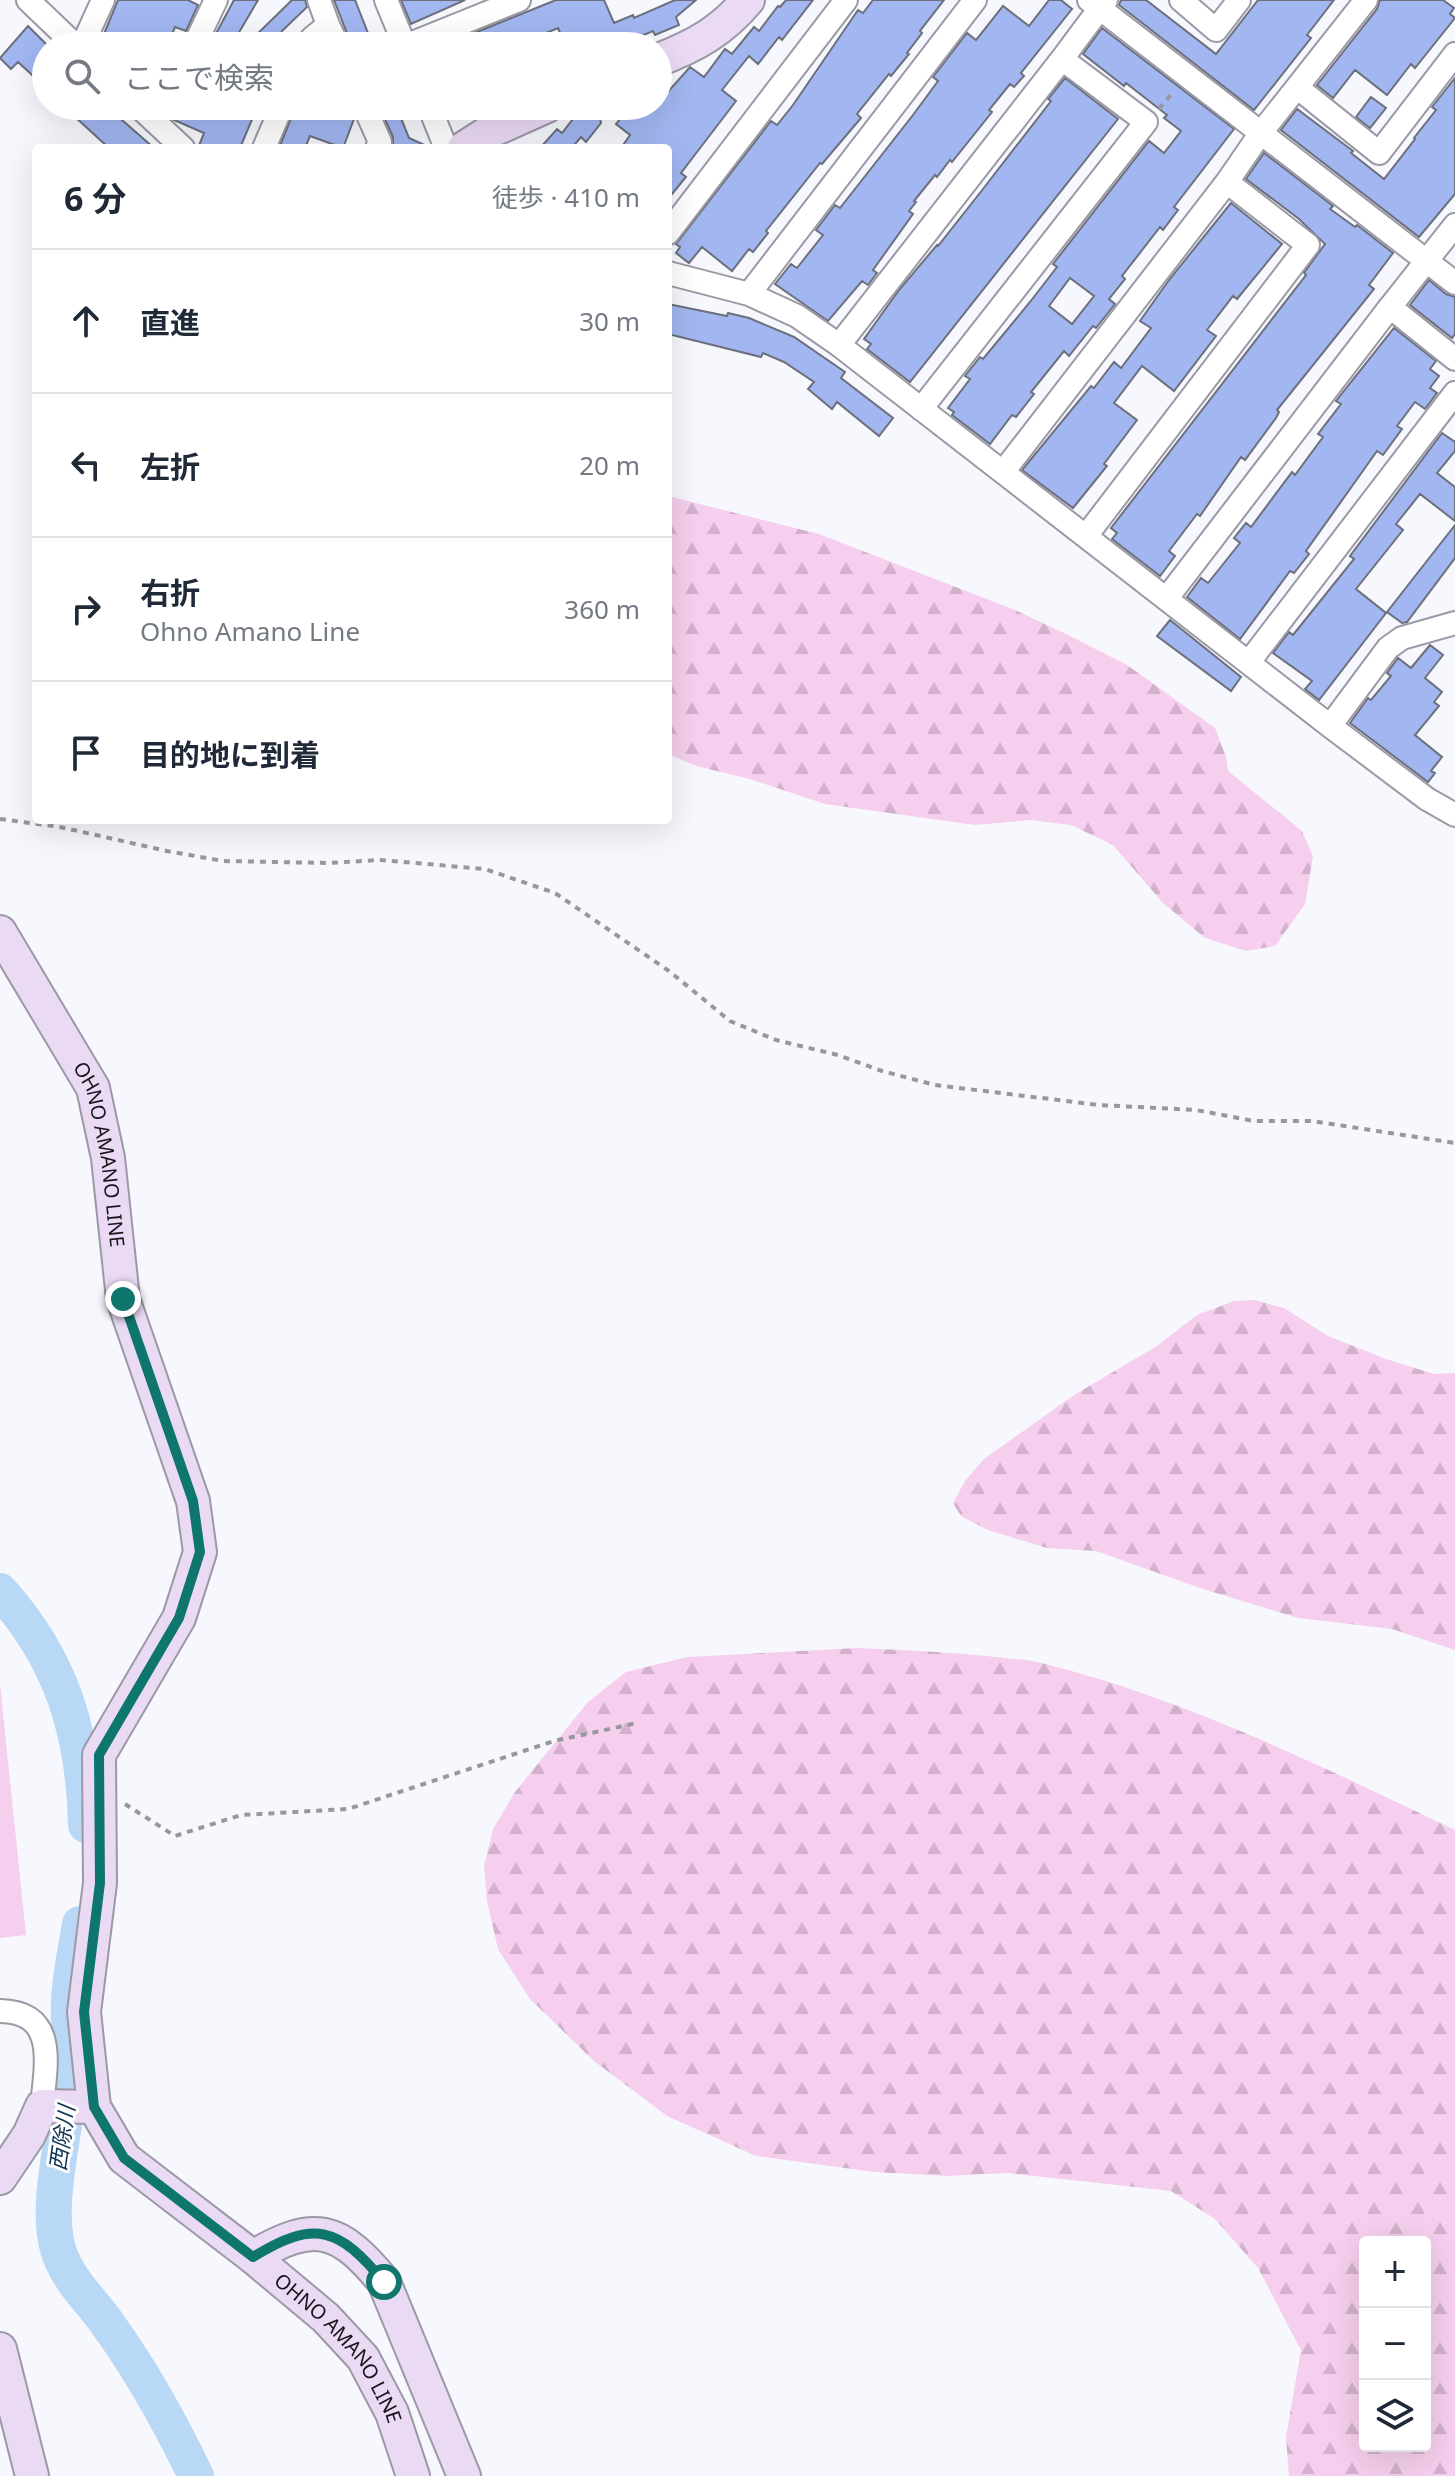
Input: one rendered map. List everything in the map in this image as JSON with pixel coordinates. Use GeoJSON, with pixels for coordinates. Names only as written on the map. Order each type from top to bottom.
{"type":"FeatureCollection","features":[{"type":"Feature","properties":{"kind":"main road"},"geometry":{"type":"LineString","coordinates":[[672,55],[729,23],[748,0]]}},
{"type":"Feature","properties":{"kind":"main road"},"geometry":{"type":"LineString","coordinates":[[470,144],[516,120]]}},
{"type":"Feature","properties":{"kind":"main road","name":"OHNO AMANO LINE"},"geometry":{"type":"LineString","coordinates":[[0,932],[93,1088],[108,1158],[123,1299],[193,1501],[200,1552],[179,1618],[99,1755],[100,1883],[84,2012],[67,2106],[124,2158],[253,2257],[326,2318],[363,2358],[392,2413],[413,2476]]}},
{"type":"Feature","properties":{"kind":"main road"},"geometry":{"type":"LineString","coordinates":[[0,2178],[29,2135],[67,2106]]}},
{"type":"Feature","properties":{"kind":"main road"},"geometry":{"type":"LineString","coordinates":[[253,2257],[294,2235],[308,2232],[342,2241],[368,2262],[384,2282],[464,2476]]}},
{"type":"Feature","properties":{"kind":"main road"},"geometry":{"type":"LineString","coordinates":[[0,2349],[32,2476]]}},
{"type":"Feature","properties":{"kind":"street"},"geometry":{"type":"LineString","coordinates":[[28,0],[61,32]]}},
{"type":"Feature","properties":{"kind":"street"},"geometry":{"type":"LineString","coordinates":[[88,32],[103,0]]}},
{"type":"Feature","properties":{"kind":"street"},"geometry":{"type":"LineString","coordinates":[[201,32],[216,0]]}},
{"type":"Feature","properties":{"kind":"street"},"geometry":{"type":"LineString","coordinates":[[319,0],[331,32]]}},
{"type":"Feature","properties":{"kind":"street"},"geometry":{"type":"LineString","coordinates":[[386,0],[399,32]]}},
{"type":"Feature","properties":{"kind":"street"},"geometry":{"type":"LineString","coordinates":[[440,32],[519,0]]}},
{"type":"Feature","properties":{"kind":"street"},"geometry":{"type":"LineString","coordinates":[[672,228],[846,0]]}},
{"type":"Feature","properties":{"kind":"street"},"geometry":{"type":"LineString","coordinates":[[749,294],[975,0]]}},
{"type":"Feature","properties":{"kind":"street"},"geometry":{"type":"LineString","coordinates":[[1181,0],[1216,30],[1239,0]]}},
{"type":"Feature","properties":{"kind":"street"},"geometry":{"type":"LineString","coordinates":[[1003,472],[1366,0]]}},
{"type":"Feature","properties":{"kind":"street"},"geometry":{"type":"LineString","coordinates":[[839,345],[1062,59],[1098,3],[1187,77],[1455,283]]}},
{"type":"Feature","properties":{"kind":"street"},"geometry":{"type":"LineString","coordinates":[[319,32],[328,25]]}},
{"type":"Feature","properties":{"kind":"street"},"geometry":{"type":"LineString","coordinates":[[1298,88],[1379,153],[1455,54]]}},
{"type":"Feature","properties":{"kind":"street"},"geometry":{"type":"LineString","coordinates":[[921,409],[1146,122],[1062,59]]}},
{"type":"Feature","properties":{"kind":"street"},"geometry":{"type":"LineString","coordinates":[[165,120],[180,144]]}},
{"type":"Feature","properties":{"kind":"street"},"geometry":{"type":"LineString","coordinates":[[266,144],[276,120]]}},
{"type":"Feature","properties":{"kind":"street"},"geometry":{"type":"LineString","coordinates":[[370,120],[379,144]]}},
{"type":"Feature","properties":{"kind":"street"},"geometry":{"type":"LineString","coordinates":[[435,120],[444,144]]}},
{"type":"Feature","properties":{"kind":"street"},"geometry":{"type":"LineString","coordinates":[[1086,536],[1308,245],[1227,182]]}},
{"type":"Feature","properties":{"kind":"street"},"geometry":{"type":"LineString","coordinates":[[1167,598],[1455,225]]}},
{"type":"Feature","properties":{"kind":"street"},"geometry":{"type":"LineString","coordinates":[[672,274],[749,294],[797,316],[839,345],[1330,726],[1427,799],[1455,815]]}},
{"type":"Feature","properties":{"kind":"street"},"geometry":{"type":"LineString","coordinates":[[1390,307],[1455,359]]}},
{"type":"Feature","properties":{"kind":"street"},"geometry":{"type":"LineString","coordinates":[[1249,662],[1455,393]]}},
{"type":"Feature","properties":{"kind":"street"},"geometry":{"type":"LineString","coordinates":[[1330,726],[1388,648],[1402,638],[1455,623]]}},
{"type":"Feature","properties":{"kind":"street"},"geometry":{"type":"LineString","coordinates":[[0,2011],[18,2011],[34,2020],[67,2106]]}},
{"type":"Feature","properties":{"kind":"path"},"geometry":{"type":"LineString","coordinates":[[1146,122],[1187,77]]}},
{"type":"Feature","properties":{"kind":"path"},"geometry":{"type":"LineString","coordinates":[[0,819],[32,823]]}},
{"type":"Feature","properties":{"kind":"path"},"geometry":{"type":"LineString","coordinates":[[38,824],[223,861],[329,863],[380,860],[485,869],[555,893],[669,971],[730,1021],[776,1040],[838,1055],[935,1085],[1099,1105],[1196,1110],[1254,1121],[1312,1121],[1455,1143]]}},
{"type":"Feature","properties":{"kind":"path"},"geometry":{"type":"LineString","coordinates":[[97,1787],[175,1836],[241,1815],[348,1809],[554,1741],[637,1723]]}},
{"type":"Feature","properties":{"kind":"green space"},"geometry":{"type":"Polygon","coordinates":[[[672,497],[819,534],[1015,610],[1127,665],[1215,728],[1228,771],[1302,831],[1313,856],[1305,904],[1275,946],[1246,951],[1205,938],[1163,903],[1113,845],[1071,825],[1031,820],[975,825],[825,804],[750,779],[696,766],[672,756],[672,497]]]}},
{"type":"Feature","properties":{"kind":"green space"},"geometry":{"type":"Polygon","coordinates":[[[1255,1300],[1284,1308],[1328,1336],[1386,1359],[1434,1374],[1455,1373],[1455,1650],[1392,1629],[1298,1618],[1096,1551],[1047,1548],[988,1530],[961,1516],[953,1503],[965,1481],[984,1459],[1074,1395],[1157,1346],[1197,1315],[1234,1301],[1255,1300]]]}},
{"type":"Feature","properties":{"kind":"green space"},"geometry":{"type":"Polygon","coordinates":[[[857,1648],[1038,1662],[1146,1694],[1199,1714],[1303,1758],[1455,1830],[1455,2476],[1289,2476],[1286,2437],[1301,2350],[1258,2268],[1215,2219],[1171,2191],[1008,2173],[947,2176],[874,2172],[756,2156],[667,2116],[594,2061],[530,1999],[498,1949],[487,1901],[484,1866],[493,1829],[515,1792],[588,1702],[626,1672],[687,1657],[857,1648]]]}},
{"type":"Feature","properties":{"kind":"green space"},"geometry":{"type":"Polygon","coordinates":[[[0,1684],[26,1935],[0,1938],[0,1684]]]}},
{"type":"Feature","properties":{"kind":"building"},"geometry":{"type":"Polygon","coordinates":[[[118,0],[188,0],[198,5],[186,31],[175,27],[173,32],[105,32],[118,0]]]}},
{"type":"Feature","properties":{"kind":"building"},"geometry":{"type":"Polygon","coordinates":[[[234,0],[258,0],[239,32],[217,32],[234,0]]]}},
{"type":"Feature","properties":{"kind":"building"},"geometry":{"type":"Polygon","coordinates":[[[292,0],[305,0],[307,7],[282,32],[259,32],[292,0]]]}},
{"type":"Feature","properties":{"kind":"building"},"geometry":{"type":"Polygon","coordinates":[[[334,0],[355,0],[368,32],[347,32],[334,0]]]}},
{"type":"Feature","properties":{"kind":"building"},"geometry":{"type":"Polygon","coordinates":[[[401,0],[465,0],[411,24],[401,0]]]}},
{"type":"Feature","properties":{"kind":"building"},"geometry":{"type":"Polygon","coordinates":[[[556,0],[604,0],[614,23],[675,0],[696,0],[676,17],[679,25],[662,32],[560,32],[558,28],[548,32],[477,32],[556,0]]]}},
{"type":"Feature","properties":{"kind":"building"},"geometry":{"type":"Polygon","coordinates":[[[786,0],[813,0],[782,40],[779,37],[758,64],[749,56],[722,90],[736,101],[681,173],[686,177],[672,194],[672,144],[624,144],[630,135],[616,124],[619,120],[672,120],[672,87],[690,67],[704,77],[725,49],[732,54],[754,27],[759,31],[786,0]]]}},
{"type":"Feature","properties":{"kind":"building"},"geometry":{"type":"Polygon","coordinates":[[[873,0],[944,0],[920,31],[922,33],[909,54],[857,114],[861,118],[820,163],[753,252],[749,249],[732,271],[702,247],[689,263],[676,253],[680,247],[676,244],[771,121],[777,125],[793,105],[858,10],[863,13],[873,0]]]}},
{"type":"Feature","properties":{"kind":"building"},"geometry":{"type":"Polygon","coordinates":[[[1049,0],[1061,0],[1072,9],[1021,73],[1024,76],[1014,87],[1010,84],[952,162],[950,160],[937,177],[935,175],[914,201],[909,211],[913,214],[873,270],[877,273],[868,285],[862,281],[828,321],[775,284],[791,264],[797,268],[823,235],[816,230],[835,205],[840,208],[913,115],[938,81],[933,77],[967,33],[976,40],[1003,6],[1029,26],[1049,0]]]}},
{"type":"Feature","properties":{"kind":"building"},"geometry":{"type":"Polygon","coordinates":[[[1121,0],[1146,0],[1216,54],[1258,0],[1334,0],[1307,35],[1311,38],[1254,110],[1119,5],[1121,0]]]}},
{"type":"Feature","properties":{"kind":"building"},"geometry":{"type":"Polygon","coordinates":[[[1380,0],[1443,0],[1454,8],[1450,14],[1455,18],[1415,68],[1411,64],[1387,95],[1355,70],[1333,98],[1317,85],[1377,9],[1380,0]]]}},
{"type":"Feature","properties":{"kind":"building"},"geometry":{"type":"Polygon","coordinates":[[[28,26],[34,32],[32,75],[18,62],[11,69],[0,58],[28,26]]]}},
{"type":"Feature","properties":{"kind":"building"},"geometry":{"type":"Polygon","coordinates":[[[1102,28],[1234,129],[1174,207],[1178,210],[1163,230],[1160,227],[1122,276],[1125,279],[1109,299],[1115,304],[1069,356],[1064,351],[1031,392],[1034,394],[1016,417],[1012,415],[990,444],[952,415],[954,412],[948,408],[970,379],[965,376],[1030,302],[1057,267],[1053,264],[1149,141],[1164,153],[1181,131],[1164,118],[1167,115],[1083,54],[1102,28]],[[1070,278],[1049,306],[1072,324],[1094,296],[1070,278]]]}},
{"type":"Feature","properties":{"kind":"building"},"geometry":{"type":"Polygon","coordinates":[[[1065,78],[1118,119],[910,382],[867,349],[871,344],[864,339],[899,290],[938,246],[1051,101],[1048,99],[1065,78]]]}},
{"type":"Feature","properties":{"kind":"building"},"geometry":{"type":"Polygon","coordinates":[[[1455,78],[1455,194],[1419,237],[1281,130],[1297,109],[1384,179],[1436,110],[1432,107],[1455,78]]]}},
{"type":"Feature","properties":{"kind":"building"},"geometry":{"type":"Polygon","coordinates":[[[1371,97],[1386,108],[1370,128],[1356,117],[1371,97]]]}},
{"type":"Feature","properties":{"kind":"building"},"geometry":{"type":"Polygon","coordinates":[[[78,120],[122,120],[149,144],[105,144],[78,120]]]}},
{"type":"Feature","properties":{"kind":"building"},"geometry":{"type":"Polygon","coordinates":[[[174,120],[252,120],[242,144],[200,144],[204,133],[174,120]]]}},
{"type":"Feature","properties":{"kind":"building"},"geometry":{"type":"Polygon","coordinates":[[[290,120],[354,120],[345,144],[332,144],[310,136],[307,144],[281,144],[290,120]]]}},
{"type":"Feature","properties":{"kind":"building"},"geometry":{"type":"Polygon","coordinates":[[[385,120],[402,120],[409,138],[422,144],[393,144],[385,120]]]}},
{"type":"Feature","properties":{"kind":"building"},"geometry":{"type":"Polygon","coordinates":[[[572,120],[600,120],[586,142],[581,137],[575,144],[544,144],[557,129],[562,133],[572,120]]]}},
{"type":"Feature","properties":{"kind":"building"},"geometry":{"type":"Polygon","coordinates":[[[1264,153],[1333,206],[1330,209],[1393,253],[1369,285],[1374,289],[1277,410],[1276,418],[1245,460],[1241,457],[1200,516],[1197,514],[1169,551],[1175,556],[1160,576],[1112,539],[1117,533],[1111,528],[1306,275],[1304,273],[1325,244],[1299,219],[1246,179],[1264,153]]]}},
{"type":"Feature","properties":{"kind":"building"},"geometry":{"type":"Polygon","coordinates":[[[1231,203],[1282,244],[1237,299],[1233,296],[1207,330],[1216,336],[1174,391],[1142,366],[1114,403],[1137,420],[1104,464],[1107,466],[1073,508],[1022,470],[1114,362],[1121,368],[1151,328],[1140,321],[1231,203]]]}},
{"type":"Feature","properties":{"kind":"building"},"geometry":{"type":"Polygon","coordinates":[[[1429,280],[1446,294],[1455,297],[1455,334],[1452,338],[1410,305],[1429,280]]]}},
{"type":"Feature","properties":{"kind":"building"},"geometry":{"type":"Polygon","coordinates":[[[672,305],[749,318],[794,337],[845,372],[841,378],[893,418],[879,436],[837,402],[832,409],[808,389],[814,382],[784,362],[763,353],[761,357],[672,335],[672,305]]]}},
{"type":"Feature","properties":{"kind":"building"},"geometry":{"type":"Polygon","coordinates":[[[1394,328],[1436,361],[1430,369],[1439,376],[1430,388],[1437,393],[1425,409],[1415,402],[1397,426],[1402,429],[1383,455],[1377,451],[1306,551],[1309,554],[1294,573],[1290,571],[1240,639],[1187,597],[1201,578],[1208,583],[1240,543],[1234,538],[1246,523],[1251,527],[1292,472],[1295,475],[1323,437],[1318,434],[1341,404],[1336,401],[1394,328]]]}},
{"type":"Feature","properties":{"kind":"building"},"geometry":{"type":"Polygon","coordinates":[[[1442,433],[1455,442],[1455,451],[1437,473],[1455,487],[1455,521],[1420,494],[1396,524],[1403,530],[1356,589],[1386,613],[1319,700],[1305,689],[1312,681],[1273,653],[1289,632],[1293,635],[1354,559],[1350,556],[1442,433]]]}},
{"type":"Feature","properties":{"kind":"building"},"geometry":{"type":"Polygon","coordinates":[[[1455,525],[1455,558],[1407,622],[1402,623],[1387,612],[1455,525]]]}},
{"type":"Feature","properties":{"kind":"building"},"geometry":{"type":"Polygon","coordinates":[[[1170,620],[1241,677],[1231,691],[1157,636],[1170,620]]]}},
{"type":"Feature","properties":{"kind":"building"},"geometry":{"type":"Polygon","coordinates":[[[1430,645],[1443,655],[1425,678],[1442,692],[1434,702],[1439,706],[1415,735],[1442,757],[1431,771],[1435,773],[1428,782],[1350,723],[1368,698],[1371,700],[1391,676],[1387,673],[1398,658],[1411,668],[1430,645]]]}},
{"type":"Feature","properties":{"kind":"waterway","name":"西除川"},"geometry":{"type":"LineString","coordinates":[[0,1591],[39,1644],[66,1699],[80,1759],[86,1825]]}},
{"type":"Feature","properties":{"kind":"waterway","name":"西除川"},"geometry":{"type":"LineString","coordinates":[[80,1924],[70,1992],[69,2086],[54,2198],[56,2242],[76,2284],[142,2376],[196,2476]]}},
{"type":"Feature","properties":{"kind":"route"},"geometry":{"type":"LineString","coordinates":[[123,1299],[193,1501],[200,1552],[179,1618],[99,1755],[100,1883],[84,2012],[94,2107],[124,2158],[253,2257],[294,2235],[308,2232],[342,2241],[368,2262],[384,2282]]}}]}
